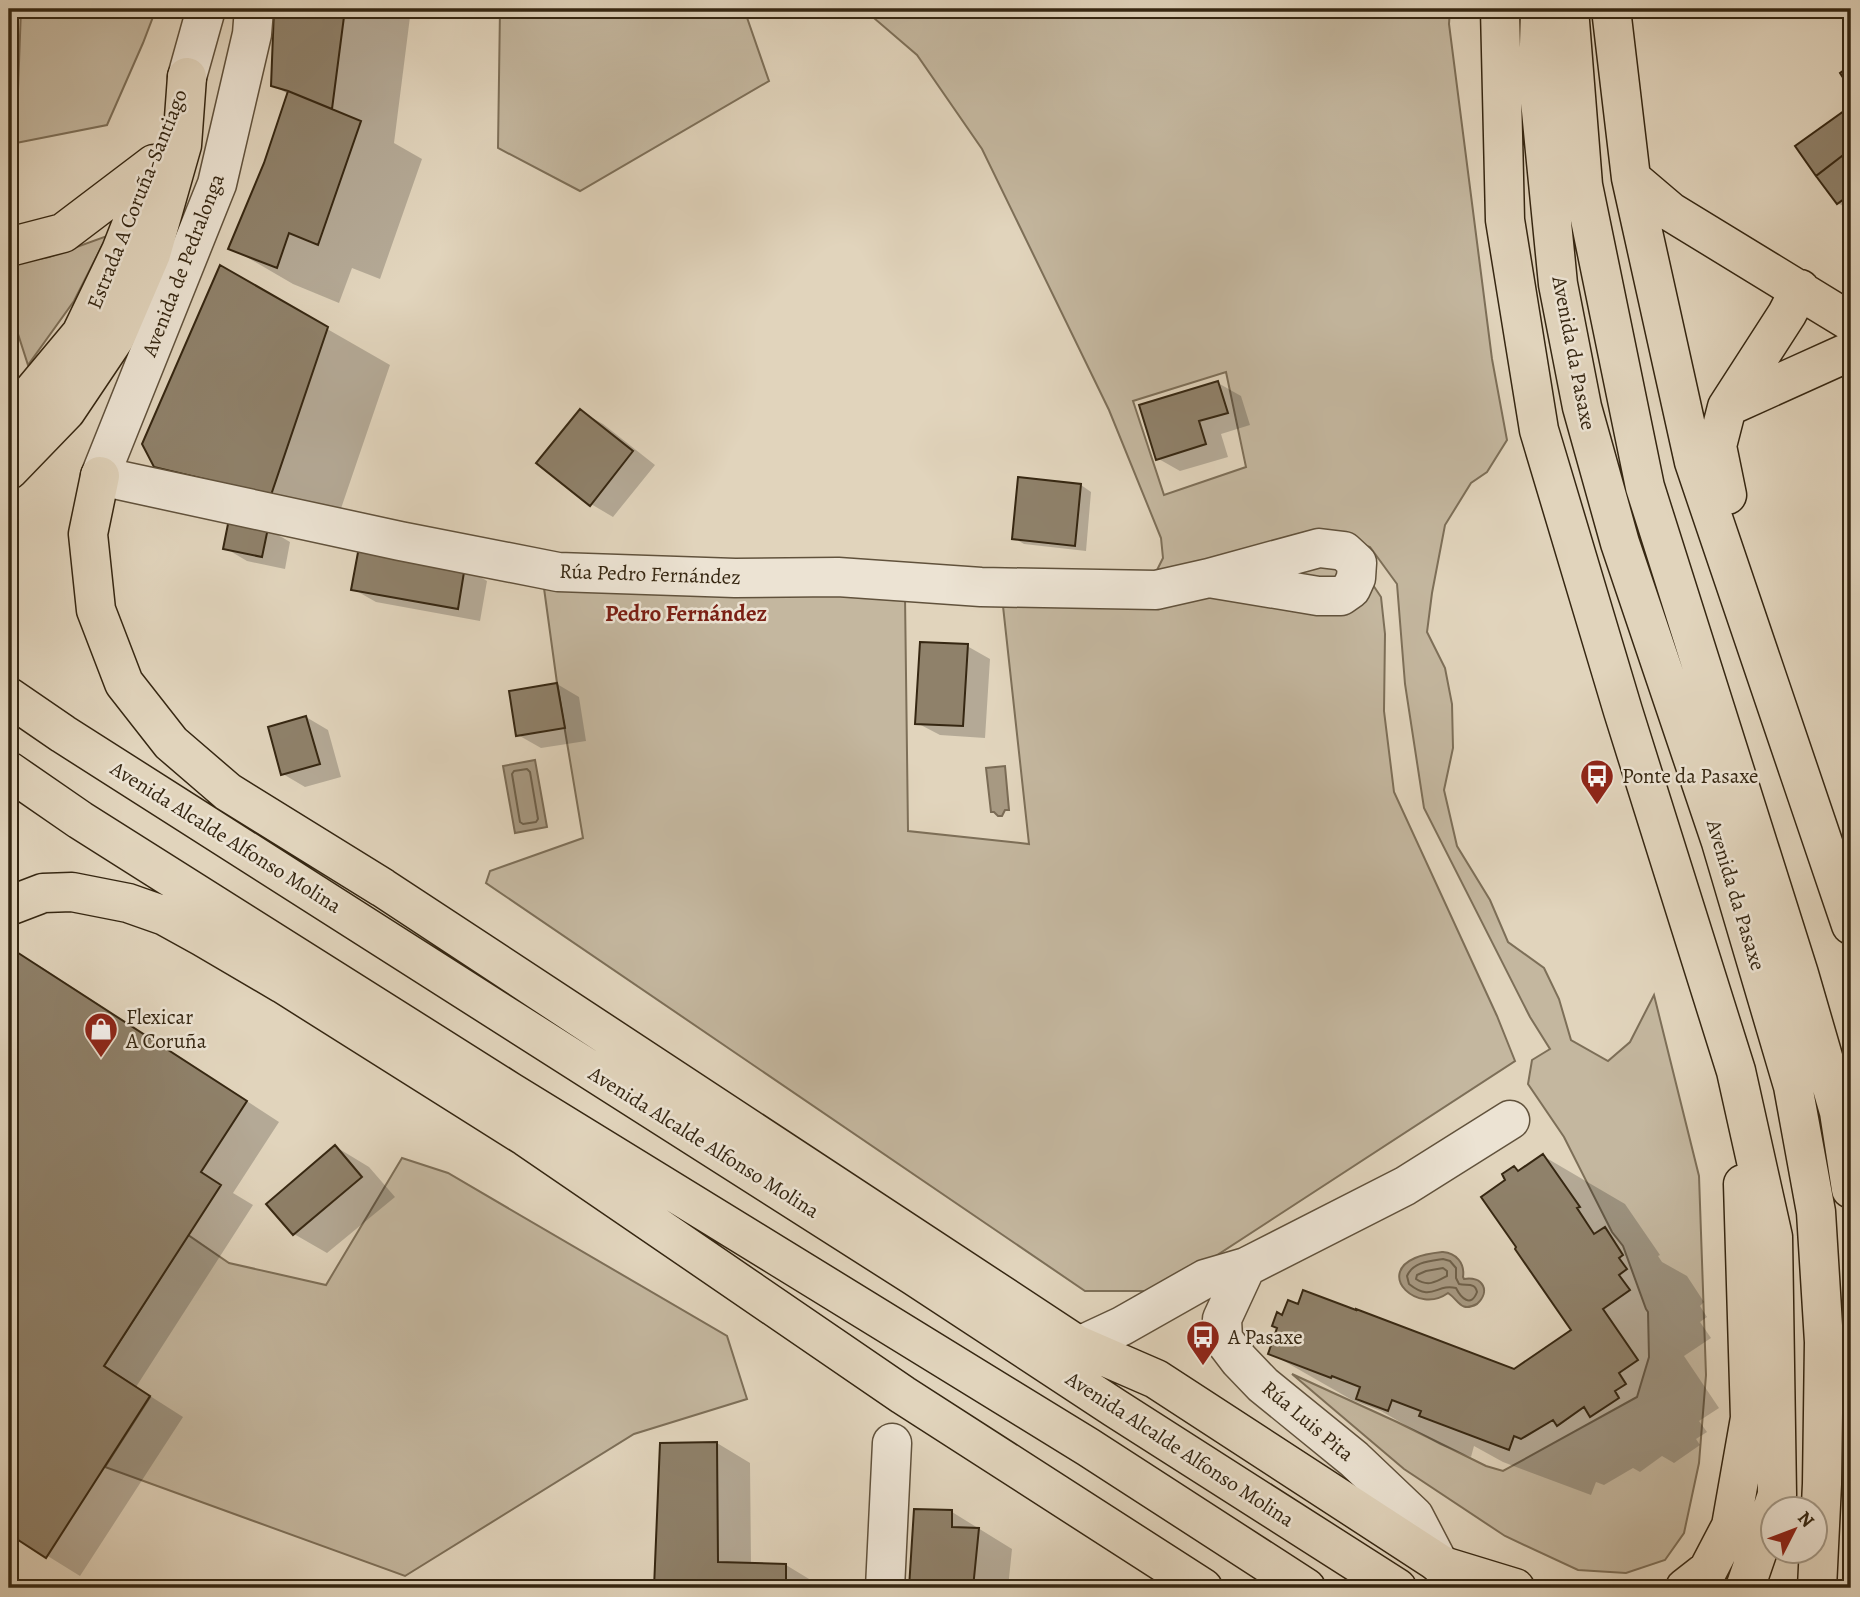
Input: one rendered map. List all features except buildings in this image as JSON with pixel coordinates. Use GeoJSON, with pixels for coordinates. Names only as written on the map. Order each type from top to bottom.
{"type":"FeatureCollection","features":[{"type":"Feature","properties":{"kind":"main road"},"geometry":{"type":"LineString","coordinates":[[1500,9],[1505,220],[1539,430],[1623,711],[1736,1070],[1773,1237],[1777,1496],[1745,1588]]}},
{"type":"Feature","properties":{"kind":"main road","name":"Avenida da Pasaxe"},"geometry":{"type":"LineString","coordinates":[[1540,9],[1538,80],[1558,285],[1583,407],[1620,543],[1721,842],[1794,1086],[1816,1212],[1824,1342],[1817,1588]]}},
{"type":"Feature","properties":{"kind":"main road","name":"Avenida da Pasaxe"},"geometry":{"type":"LineString","coordinates":[[1569,9],[1583,185],[1645,487],[1803,987],[1839,1112],[1851,1189]]}},
{"type":"Feature","properties":{"kind":"main road"},"geometry":{"type":"LineString","coordinates":[[1611,9],[1631,178],[1693,462],[1851,925]]}},
{"type":"Feature","properties":{"kind":"main road","name":"Estrada A Coruña-Santiago"},"geometry":{"type":"LineString","coordinates":[[9,420],[81,334],[121,251],[187,77]]}},
{"type":"Feature","properties":{"kind":"main road","name":"Avenida de Pedralonga"},"geometry":{"type":"LineString","coordinates":[[9,470],[66,411],[115,338],[150,254],[182,145],[187,77]]}},
{"type":"Feature","properties":{"kind":"main road"},"geometry":{"type":"LineString","coordinates":[[9,247],[64,233],[156,163]]}},
{"type":"Feature","properties":{"kind":"main road"},"geometry":{"type":"LineString","coordinates":[[1631,178],[1671,212],[1851,322]]}},
{"type":"Feature","properties":{"kind":"main road"},"geometry":{"type":"LineString","coordinates":[[1800,289],[1727,407],[1717,446],[1730,508],[1816,822]]}},
{"type":"Feature","properties":{"kind":"main road"},"geometry":{"type":"LineString","coordinates":[[1727,407],[1851,351]]}},
{"type":"Feature","properties":{"kind":"main road"},"geometry":{"type":"LineString","coordinates":[[100,476],[88,534],[96,610],[124,683],[171,743],[228,792],[383,888],[1079,1346]]}},
{"type":"Feature","properties":{"kind":"main road"},"geometry":{"type":"LineString","coordinates":[[9,688],[63,734]]}},
{"type":"Feature","properties":{"kind":"main road","name":"Avenida Alcalde Alfonso Molina"},"geometry":{"type":"LineString","coordinates":[[9,697],[1398,1588]]}},
{"type":"Feature","properties":{"kind":"main road"},"geometry":{"type":"LineString","coordinates":[[9,771],[80,820],[509,1091],[1088,1447],[1306,1588]]}},
{"type":"Feature","properties":{"kind":"main road"},"geometry":{"type":"LineString","coordinates":[[9,906],[43,893],[72,892],[128,903],[164,916],[203,937],[283,984],[526,1137],[903,1395],[1190,1580]]}},
{"type":"Feature","properties":{"kind":"main road"},"geometry":{"type":"LineString","coordinates":[[587,1023],[705,1115],[827,1220]]}},
{"type":"Feature","properties":{"kind":"main road"},"geometry":{"type":"LineString","coordinates":[[1685,1588],[1708,1570],[1731,1526],[1750,1418],[1745,1217],[1736,1070]]}},
{"type":"Feature","properties":{"kind":"main road"},"geometry":{"type":"LineString","coordinates":[[509,1091],[1190,1580]]}},
{"type":"Feature","properties":{"kind":"main road"},"geometry":{"type":"LineString","coordinates":[[914,1276],[1156,1379],[1477,1588]]}},
{"type":"Feature","properties":{"kind":"main road"},"geometry":{"type":"LineString","coordinates":[[1438,1564],[1515,1588]]}},
{"type":"Feature","properties":{"kind":"street","name":"Avenida de Pedralonga"},"geometry":{"type":"LineString","coordinates":[[187,77],[206,9]]}},
{"type":"Feature","properties":{"kind":"street","name":"Avenida de Pedralonga"},"geometry":{"type":"LineString","coordinates":[[100,476],[217,184],[253,34],[254,9]]}},
{"type":"Feature","properties":{"kind":"street","name":"Rúa Pedro Fernández"},"geometry":{"type":"LineString","coordinates":[[100,476],[558,572],[735,578],[838,577],[981,587],[1156,590],[1209,578]]}},
{"type":"Feature","properties":{"kind":"street"},"geometry":{"type":"LineString","coordinates":[[1079,1346],[1122,1326],[1205,1279],[1246,1267],[1405,1185],[1510,1119]]}},
{"type":"Feature","properties":{"kind":"street","name":"Rúa Luis Pita"},"geometry":{"type":"LineString","coordinates":[[1246,1267],[1222,1319],[1223,1339],[1263,1385],[1354,1459],[1415,1516],[1438,1564]]}},
{"type":"Feature","properties":{"kind":"street"},"geometry":{"type":"LineString","coordinates":[[885,1588],[892,1443]]}},
{"type":"Feature","properties":{"kind":"shaded area"},"geometry":{"type":"Polygon","coordinates":[[[21,9],[156,9],[107,125],[16,143],[21,9]]]}},
{"type":"Feature","properties":{"kind":"shaded area"},"geometry":{"type":"Polygon","coordinates":[[[500,9],[744,9],[769,81],[580,191],[498,148],[500,9]]]}},
{"type":"Feature","properties":{"kind":"shaded area"},"geometry":{"type":"Polygon","coordinates":[[[859,9],[1450,9],[1449,24],[1492,359],[1507,440],[1487,472],[1471,483],[1445,525],[1432,593],[1427,632],[1445,668],[1452,704],[1453,748],[1444,790],[1457,846],[1490,900],[1508,942],[1544,968],[1559,999],[1571,1040],[1608,1061],[1630,1042],[1654,995],[1699,1176],[1706,1375],[1699,1463],[1684,1533],[1665,1560],[1626,1573],[1578,1570],[1505,1536],[1404,1469],[1292,1374],[1486,1466],[1503,1471],[1637,1397],[1649,1357],[1648,1312],[1623,1246],[1612,1232],[1564,1137],[1528,1084],[1532,1060],[1550,1049],[1530,1017],[1424,808],[1405,684],[1397,584],[1370,547],[1331,533],[1155,574],[1163,558],[1161,538],[1109,410],[982,149],[917,55],[867,12],[859,9]],[[1226,372],[1133,401],[1164,495],[1246,467],[1226,372]]]}},
{"type":"Feature","properties":{"kind":"shaded area"},"geometry":{"type":"Polygon","coordinates":[[[107,236],[74,301],[28,365],[9,306],[9,264],[49,257],[107,236]]]}},
{"type":"Feature","properties":{"kind":"shaded area"},"geometry":{"type":"Polygon","coordinates":[[[1315,559],[1367,576],[1381,597],[1385,634],[1384,711],[1394,792],[1515,1061],[1162,1291],[1085,1291],[486,883],[490,871],[583,838],[543,581],[905,596],[908,831],[1029,844],[1003,606],[1315,559]]]}},
{"type":"Feature","properties":{"kind":"shaded area"},"geometry":{"type":"Polygon","coordinates":[[[402,1158],[448,1173],[727,1336],[747,1399],[634,1434],[405,1576],[105,1467],[150,1397],[104,1366],[188,1235],[229,1263],[326,1285],[402,1158]]]}},
{"type":"Feature","properties":{"kind":"water"},"geometry":{"type":"Polygon","coordinates":[[[535,760],[547,827],[515,833],[503,766],[535,760]]]}},
{"type":"Feature","properties":{"kind":"water"},"geometry":{"type":"Polygon","coordinates":[[[1005,766],[1009,810],[998,816],[991,812],[986,768],[1005,766]]]}},
{"type":"Feature","properties":{"kind":"water"},"geometry":{"type":"Polygon","coordinates":[[[1443,1252],[1452,1254],[1459,1260],[1464,1279],[1476,1280],[1483,1286],[1484,1294],[1477,1304],[1463,1306],[1448,1293],[1436,1299],[1414,1296],[1400,1282],[1399,1274],[1404,1265],[1418,1257],[1443,1252]]]}},
{"type":"Feature","properties":{"kind":"place","name":"Ponte da Pasaxe"},"geometry":{"type":"Point","coordinates":[1597,806]}},
{"type":"Feature","properties":{"kind":"place","name":"Flexicar A Coruña"},"geometry":{"type":"Point","coordinates":[101,1059]}},
{"type":"Feature","properties":{"kind":"place","name":"A Pasaxe"},"geometry":{"type":"Point","coordinates":[1203,1367]}},
{"type":"Feature","properties":{"kind":"district","name":"Pedro Fernández"},"geometry":{"type":"Point","coordinates":[686,613]}}]}
